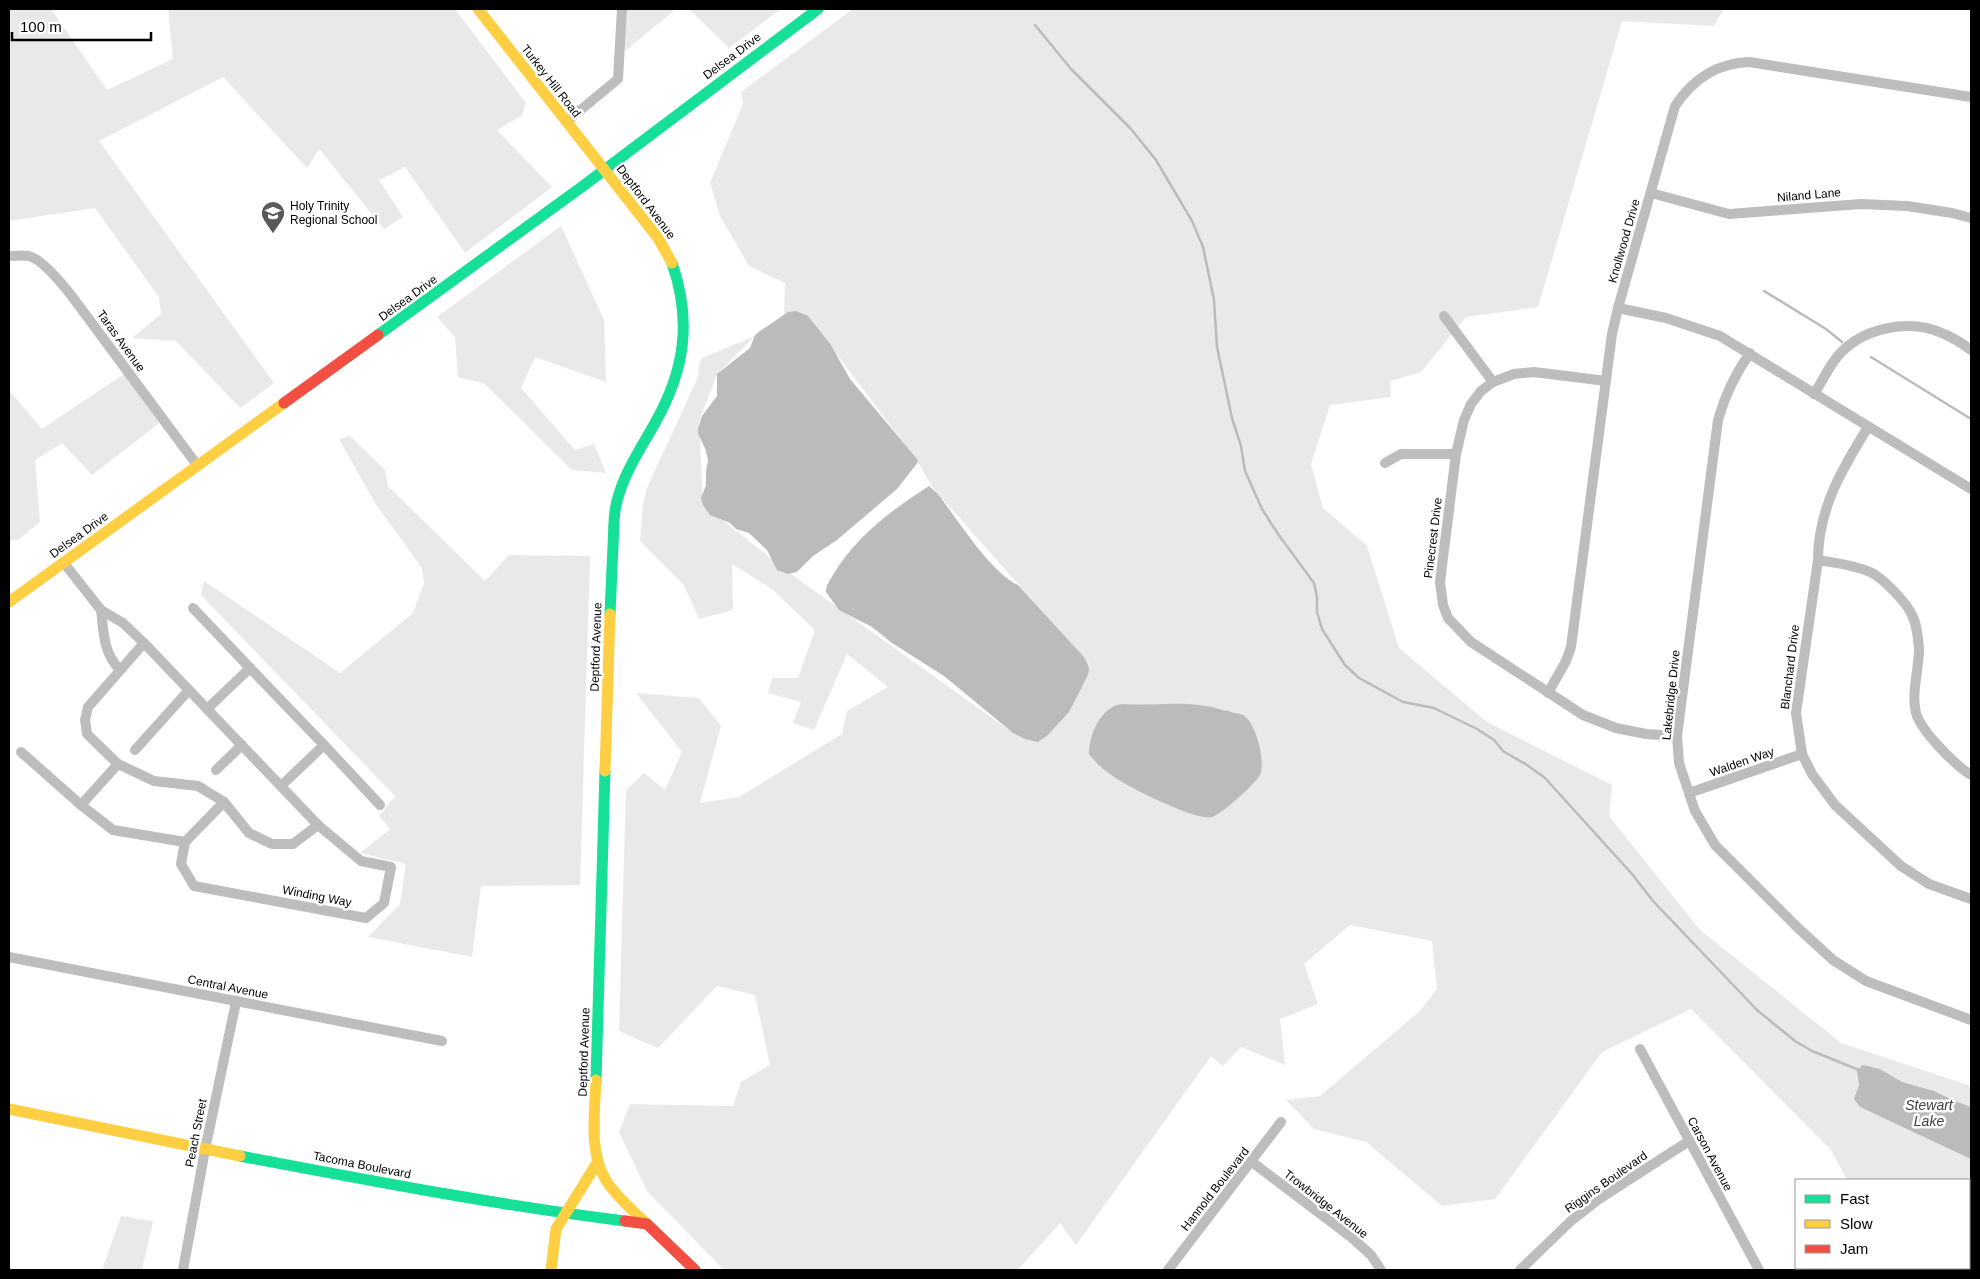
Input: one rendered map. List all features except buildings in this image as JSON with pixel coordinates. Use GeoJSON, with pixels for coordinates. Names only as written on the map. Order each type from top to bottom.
{"type":"FeatureCollection","features":[{"type":"Feature","properties":{"kind":"street","name":"Turkey Hill Road"},"geometry":{"type":"LineString","coordinates":[[478,9],[604,170]]}},
{"type":"Feature","properties":{"kind":"street"},"geometry":{"type":"LineString","coordinates":[[566,122],[618,79],[622,9]]}},
{"type":"Feature","properties":{"kind":"street","name":"Delsea Drive"},"geometry":{"type":"LineString","coordinates":[[9,602],[196,465],[402,319],[818,9]]}},
{"type":"Feature","properties":{"kind":"street","name":"Knollwood Drive"},"geometry":{"type":"LineString","coordinates":[[1548,693],[1566,661],[1571,647],[1606,381],[1618,308],[1675,106],[1685,91],[1699,79],[1717,68],[1734,63],[1749,62],[1971,97]]}},
{"type":"Feature","properties":{"kind":"street","name":"Deptford Avenue"},"geometry":{"type":"LineString","coordinates":[[604,170],[658,238],[671,259],[683,301],[680,362],[669,397],[635,459],[617,505],[612,562],[594,1133],[597,1163],[604,1178],[647,1224]]}},
{"type":"Feature","properties":{"kind":"street","name":"Niland Lane"},"geometry":{"type":"LineString","coordinates":[[1650,192],[1729,214],[1861,204],[1907,206],[1971,218]]}},
{"type":"Feature","properties":{"kind":"street","name":"Taras Avenue"},"geometry":{"type":"LineString","coordinates":[[9,256],[30,256],[58,279],[196,465]]}},
{"type":"Feature","properties":{"kind":"street"},"geometry":{"type":"LineString","coordinates":[[1618,308],[1666,318],[1720,336],[1971,489]]}},
{"type":"Feature","properties":{"kind":"street"},"geometry":{"type":"LineString","coordinates":[[1444,316],[1493,382]]}},
{"type":"Feature","properties":{"kind":"street"},"geometry":{"type":"LineString","coordinates":[[1814,394],[1837,356],[1855,342],[1887,328],[1921,327],[1944,333],[1971,350]]}},
{"type":"Feature","properties":{"kind":"street","name":"Lakebridge Drive"},"geometry":{"type":"LineString","coordinates":[[1750,353],[1731,384],[1723,401],[1718,420],[1677,736],[1679,763],[1695,811],[1715,845],[1826,954],[1851,973],[1866,981],[1971,1020]]}},
{"type":"Feature","properties":{"kind":"street","name":"Pinecrest Drive"},"geometry":{"type":"LineString","coordinates":[[1606,381],[1534,372],[1514,374],[1493,382],[1481,391],[1471,404],[1464,420],[1456,454],[1440,582],[1442,604],[1448,618],[1470,642],[1583,715],[1599,722],[1646,734],[1677,736]]}},
{"type":"Feature","properties":{"kind":"street","name":"Blanchard Drive"},"geometry":{"type":"LineString","coordinates":[[1868,427],[1844,465],[1831,491],[1823,517],[1818,542],[1818,560],[1796,712],[1802,754],[1812,774],[1835,805],[1901,866],[1930,884],[1971,900]]}},
{"type":"Feature","properties":{"kind":"street"},"geometry":{"type":"LineString","coordinates":[[1385,463],[1401,454],[1456,454]]}},
{"type":"Feature","properties":{"kind":"street"},"geometry":{"type":"LineString","coordinates":[[1818,560],[1870,572],[1886,582],[1912,614],[1918,633],[1919,650],[1915,683],[1916,713],[1921,726],[1961,768],[1971,775]]}},
{"type":"Feature","properties":{"kind":"street","name":"Winding Way"},"geometry":{"type":"LineString","coordinates":[[64,563],[101,610],[122,623],[144,643],[318,825],[361,861],[392,867],[384,903],[366,918],[194,886],[181,864],[185,842]]}},
{"type":"Feature","properties":{"kind":"street"},"geometry":{"type":"LineString","coordinates":[[192,608],[380,805]]}},
{"type":"Feature","properties":{"kind":"street"},"geometry":{"type":"LineString","coordinates":[[101,610],[106,652],[120,670]]}},
{"type":"Feature","properties":{"kind":"street"},"geometry":{"type":"LineString","coordinates":[[144,643],[88,707],[85,720],[87,734],[118,764],[154,781],[198,786],[224,802],[249,833],[272,844],[293,844],[318,825]]}},
{"type":"Feature","properties":{"kind":"street"},"geometry":{"type":"LineString","coordinates":[[207,709],[250,668]]}},
{"type":"Feature","properties":{"kind":"street"},"geometry":{"type":"LineString","coordinates":[[135,750],[189,690]]}},
{"type":"Feature","properties":{"kind":"street"},"geometry":{"type":"LineString","coordinates":[[216,770],[242,745]]}},
{"type":"Feature","properties":{"kind":"street"},"geometry":{"type":"LineString","coordinates":[[281,786],[324,745]]}},
{"type":"Feature","properties":{"kind":"street"},"geometry":{"type":"LineString","coordinates":[[21,752],[81,805],[114,830],[185,842],[224,802]]}},
{"type":"Feature","properties":{"kind":"street","name":"Walden Way"},"geometry":{"type":"LineString","coordinates":[[1689,793],[1802,754]]}},
{"type":"Feature","properties":{"kind":"street"},"geometry":{"type":"LineString","coordinates":[[81,805],[118,764]]}},
{"type":"Feature","properties":{"kind":"street","name":"Central Avenue"},"geometry":{"type":"LineString","coordinates":[[9,957],[442,1041]]}},
{"type":"Feature","properties":{"kind":"street","name":"Peach Street"},"geometry":{"type":"LineString","coordinates":[[183,1270],[205,1150],[236,1002]]}},
{"type":"Feature","properties":{"kind":"street","name":"Carson Avenue"},"geometry":{"type":"LineString","coordinates":[[1640,1049],[1690,1141],[1755,1269]]}},
{"type":"Feature","properties":{"kind":"street","name":"Tacoma Boulevard"},"geometry":{"type":"LineString","coordinates":[[9,1109],[205,1150],[437,1193],[566,1214],[647,1224]]}},
{"type":"Feature","properties":{"kind":"street","name":"Hannold Boulevard"},"geometry":{"type":"LineString","coordinates":[[1168,1270],[1281,1122]]}},
{"type":"Feature","properties":{"kind":"street","name":"Riggins Boulevard"},"geometry":{"type":"LineString","coordinates":[[1520,1270],[1572,1220],[1599,1199],[1690,1141]]}},
{"type":"Feature","properties":{"kind":"street","name":"Trowbridge Avenue"},"geometry":{"type":"LineString","coordinates":[[1252,1162],[1351,1238],[1371,1255],[1380,1270]]}},
{"type":"Feature","properties":{"kind":"street"},"geometry":{"type":"LineString","coordinates":[[551,1270],[556,1229],[597,1163]]}},
{"type":"Feature","properties":{"kind":"street"},"geometry":{"type":"LineString","coordinates":[[647,1224],[695,1270]]}},
{"type":"Feature","properties":{"kind":"shaded area"},"geometry":{"type":"Polygon","coordinates":[[[9,9],[51,9],[107,90],[173,59],[168,9],[455,9],[526,103],[522,115],[497,130],[552,187],[465,253],[405,167],[379,180],[403,217],[384,229],[319,149],[307,168],[223,77],[99,141],[274,383],[240,408],[176,341],[132,338],[161,314],[159,297],[95,208],[9,221],[9,9]]]}},
{"type":"Feature","properties":{"kind":"shaded area"},"geometry":{"type":"Polygon","coordinates":[[[627,9],[676,9],[625,51],[627,9]]]}},
{"type":"Feature","properties":{"kind":"shaded area"},"geometry":{"type":"Polygon","coordinates":[[[689,9],[781,9],[729,48],[689,9]]]}},
{"type":"Feature","properties":{"kind":"shaded area"},"geometry":{"type":"Polygon","coordinates":[[[853,9],[1724,9],[1714,26],[1622,21],[1538,307],[1466,317],[1421,372],[1390,381],[1391,397],[1330,405],[1311,464],[1323,508],[1367,546],[1399,648],[1487,722],[1612,785],[1609,816],[1700,930],[1841,1043],[1971,1086],[1971,1270],[1946,1269],[1970,1269],[1970,1179],[1846,1179],[1831,1150],[1691,1009],[1602,1052],[1495,1199],[1442,1206],[1366,1142],[1314,1129],[1286,1100],[1320,1096],[1420,1011],[1437,989],[1432,941],[1350,925],[1304,964],[1318,1004],[1280,1019],[1285,1065],[1241,1047],[1223,1066],[1211,1056],[1076,1245],[1060,1223],[1018,1270],[724,1270],[647,1191],[619,1132],[630,1104],[733,1106],[741,1082],[770,1065],[755,995],[717,986],[658,1048],[619,1031],[626,790],[644,773],[665,790],[682,752],[636,693],[699,698],[721,726],[700,803],[739,797],[842,734],[847,711],[888,687],[847,654],[814,730],[793,723],[801,702],[768,693],[772,678],[798,678],[815,630],[772,589],[732,564],[733,610],[699,619],[684,585],[640,541],[643,504],[647,488],[698,377],[702,358],[755,336],[717,374],[699,421],[703,505],[791,574],[1013,733],[1089,664],[933,488],[918,462],[808,316],[784,314],[785,283],[749,266],[720,216],[710,183],[743,104],[741,92],[853,9]]]}},
{"type":"Feature","properties":{"kind":"shaded area"},"geometry":{"type":"Polygon","coordinates":[[[561,226],[604,320],[606,382],[535,357],[521,388],[575,450],[594,444],[606,473],[572,470],[485,384],[458,377],[455,337],[437,317],[561,226]]]}},
{"type":"Feature","properties":{"kind":"shaded area"},"geometry":{"type":"Polygon","coordinates":[[[127,372],[162,421],[92,475],[62,443],[35,460],[40,522],[19,539],[9,541],[9,390],[42,429],[127,372]]]}},
{"type":"Feature","properties":{"kind":"shaded area"},"geometry":{"type":"Polygon","coordinates":[[[350,436],[385,470],[388,486],[485,581],[509,555],[590,556],[580,885],[481,886],[472,957],[368,937],[400,904],[406,864],[360,853],[390,829],[379,816],[395,796],[201,595],[204,581],[340,673],[413,613],[424,583],[422,568],[375,503],[339,439],[350,436]]]}},
{"type":"Feature","properties":{"kind":"shaded area"},"geometry":{"type":"Polygon","coordinates":[[[121,1216],[153,1221],[142,1270],[102,1270],[121,1216]]]}},
{"type":"Feature","properties":{"kind":"water"},"geometry":{"type":"Polygon","coordinates":[[[796,311],[808,316],[831,345],[850,379],[918,462],[897,489],[837,540],[813,556],[797,572],[788,574],[777,570],[767,550],[749,533],[736,529],[730,523],[710,515],[703,505],[701,498],[706,485],[708,460],[698,428],[702,416],[717,396],[717,374],[750,348],[755,335],[760,331],[788,312],[796,311]]]}},
{"type":"Feature","properties":{"kind":"water"},"geometry":{"type":"Polygon","coordinates":[[[929,486],[938,494],[996,569],[1018,585],[1088,663],[1089,671],[1087,677],[1069,712],[1048,735],[1038,742],[1025,739],[1013,733],[944,676],[892,643],[872,627],[839,610],[826,592],[828,583],[852,548],[889,514],[929,486]]]}},
{"type":"Feature","properties":{"kind":"water"},"geometry":{"type":"Polygon","coordinates":[[[1122,704],[1196,705],[1243,715],[1252,726],[1259,743],[1262,761],[1260,775],[1238,798],[1212,817],[1194,815],[1142,793],[1109,774],[1089,754],[1091,738],[1102,716],[1108,710],[1122,704]]]}},
{"type":"Feature","properties":{"kind":"water","name":"Stewart Lake"},"geometry":{"type":"Polygon","coordinates":[[[1863,1065],[1880,1069],[1902,1082],[1934,1091],[1971,1107],[1971,1159],[1860,1107],[1854,1099],[1859,1085],[1857,1070],[1863,1065]]]}},
{"type":"Feature","properties":{"kind":"waterway"},"geometry":{"type":"LineString","coordinates":[[1035,25],[1071,69],[1131,129],[1156,160],[1192,221],[1203,247],[1214,300],[1217,347],[1232,418],[1241,446],[1245,471],[1262,509],[1314,583],[1317,597],[1317,612],[1322,629],[1345,665],[1359,678],[1403,702],[1434,708],[1477,729],[1494,740],[1503,751],[1545,778],[1632,874],[1653,901],[1757,1010],[1795,1041],[1812,1051],[1859,1070]]}},
{"type":"Feature","properties":{"kind":"waterway"},"geometry":{"type":"LineString","coordinates":[[1764,291],[1826,329],[1842,342]]}},
{"type":"Feature","properties":{"kind":"waterway"},"geometry":{"type":"LineString","coordinates":[[1871,357],[1971,419]]}},
{"type":"Feature","properties":{"kind":"traffic: fast"},"geometry":{"type":"LineString","coordinates":[[378,335],[583,186],[818,9]]}},
{"type":"Feature","properties":{"kind":"traffic: fast"},"geometry":{"type":"LineString","coordinates":[[610,614],[614,523],[617,501],[628,471],[665,403],[679,364],[682,345],[682,305],[672,263]]}},
{"type":"Feature","properties":{"kind":"traffic: fast"},"geometry":{"type":"LineString","coordinates":[[596,1080],[605,771]]}},
{"type":"Feature","properties":{"kind":"traffic: fast"},"geometry":{"type":"LineString","coordinates":[[240,1156],[480,1200],[625,1221]]}},
{"type":"Feature","properties":{"kind":"traffic: slow"},"geometry":{"type":"LineString","coordinates":[[478,9],[658,238],[672,263]]}},
{"type":"Feature","properties":{"kind":"traffic: slow"},"geometry":{"type":"LineString","coordinates":[[9,602],[284,403]]}},
{"type":"Feature","properties":{"kind":"traffic: slow"},"geometry":{"type":"LineString","coordinates":[[605,771],[610,614]]}},
{"type":"Feature","properties":{"kind":"traffic: slow"},"geometry":{"type":"LineString","coordinates":[[596,1080],[594,1132],[597,1158],[601,1171],[616,1193],[647,1224]]}},
{"type":"Feature","properties":{"kind":"traffic: slow"},"geometry":{"type":"LineString","coordinates":[[9,1109],[240,1156]]}},
{"type":"Feature","properties":{"kind":"traffic: slow"},"geometry":{"type":"LineString","coordinates":[[551,1270],[556,1229],[597,1163]]}},
{"type":"Feature","properties":{"kind":"traffic: jam"},"geometry":{"type":"LineString","coordinates":[[284,403],[378,335]]}},
{"type":"Feature","properties":{"kind":"traffic: jam"},"geometry":{"type":"LineString","coordinates":[[625,1221],[647,1224],[695,1270]]}},
{"type":"Feature","properties":{"kind":"place","name":"Holy Trinity Regional School"},"geometry":{"type":"Point","coordinates":[273,234]}}]}
